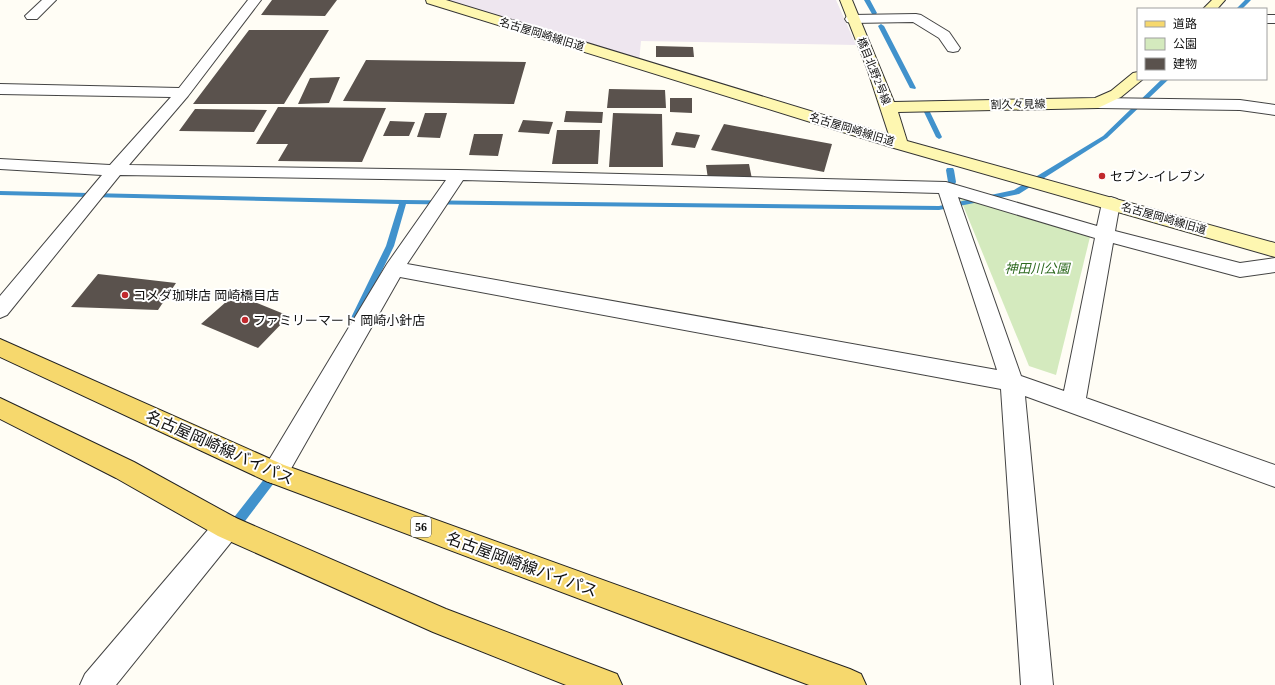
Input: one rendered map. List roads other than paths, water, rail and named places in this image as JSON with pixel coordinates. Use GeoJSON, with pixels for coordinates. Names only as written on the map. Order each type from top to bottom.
{"type":"FeatureCollection","features":[{"type":"Feature","properties":{"kind":"main road","name":"名古屋岡崎線バイパス"},"geometry":{"type":"LineString","coordinates":[[0,347],[275,473],[850,685]]}},
{"type":"Feature","properties":{"kind":"main road"},"geometry":{"type":"LineString","coordinates":[[0,408],[124,470],[227,528],[443,622],[606,685]]}},
{"type":"Feature","properties":{"kind":"street"},"geometry":{"type":"LineString","coordinates":[[32,16],[50,0]]}},
{"type":"Feature","properties":{"kind":"street"},"geometry":{"type":"LineString","coordinates":[[0,310],[115,170],[183,93],[255,0]]}},
{"type":"Feature","properties":{"kind":"street","name":"名古屋岡崎線旧道"},"geometry":{"type":"LineString","coordinates":[[432,0],[900,144],[1275,250]]}},
{"type":"Feature","properties":{"kind":"street","name":"橋目北野2号線"},"geometry":{"type":"LineString","coordinates":[[846,0],[852,19],[866,47],[889,107],[900,144]]}},
{"type":"Feature","properties":{"kind":"street"},"geometry":{"type":"LineString","coordinates":[[1211,8],[1219,0]]}},
{"type":"Feature","properties":{"kind":"street"},"geometry":{"type":"LineString","coordinates":[[852,19],[916,18],[944,34],[949,43],[968,42]]}},
{"type":"Feature","properties":{"kind":"street","name":"割久々見線"},"geometry":{"type":"LineString","coordinates":[[889,107],[1098,103],[1116,94],[1137,77]]}},
{"type":"Feature","properties":{"kind":"street"},"geometry":{"type":"LineString","coordinates":[[0,89],[183,93]]}},
{"type":"Feature","properties":{"kind":"street"},"geometry":{"type":"LineString","coordinates":[[1098,103],[1240,105],[1275,110]]}},
{"type":"Feature","properties":{"kind":"street"},"geometry":{"type":"LineString","coordinates":[[0,164],[115,170],[458,175],[946,188],[1105,235],[1240,270],[1275,265]]}},
{"type":"Feature","properties":{"kind":"street"},"geometry":{"type":"LineString","coordinates":[[275,473],[394,269],[458,175]]}},
{"type":"Feature","properties":{"kind":"street"},"geometry":{"type":"LineString","coordinates":[[946,188],[1012,382],[1037,685]]}},
{"type":"Feature","properties":{"kind":"street"},"geometry":{"type":"LineString","coordinates":[[1073,403],[1111,203]]}},
{"type":"Feature","properties":{"kind":"street"},"geometry":{"type":"LineString","coordinates":[[394,269],[1012,382],[1275,476]]}},
{"type":"Feature","properties":{"kind":"street"},"geometry":{"type":"LineString","coordinates":[[96,685],[227,528]]}},
{"type":"Feature","properties":{"kind":"waterway"},"geometry":{"type":"LineString","coordinates":[[867,0],[874,13]]}},
{"type":"Feature","properties":{"kind":"waterway"},"geometry":{"type":"LineString","coordinates":[[1240,8],[1248,0]]}},
{"type":"Feature","properties":{"kind":"waterway"},"geometry":{"type":"LineString","coordinates":[[881,26],[913,88]]}},
{"type":"Feature","properties":{"kind":"waterway"},"geometry":{"type":"LineString","coordinates":[[403,202],[939,208],[1016,192],[1105,137],[1165,80]]}},
{"type":"Feature","properties":{"kind":"waterway"},"geometry":{"type":"LineString","coordinates":[[927,112],[939,137]]}},
{"type":"Feature","properties":{"kind":"waterway"},"geometry":{"type":"LineString","coordinates":[[950,170],[952,182]]}},
{"type":"Feature","properties":{"kind":"waterway"},"geometry":{"type":"LineString","coordinates":[[0,193],[403,202]]}},
{"type":"Feature","properties":{"kind":"waterway"},"geometry":{"type":"LineString","coordinates":[[351,326],[390,246],[403,202]]}},
{"type":"Feature","properties":{"kind":"waterway"},"geometry":{"type":"LineString","coordinates":[[232,529],[276,472]]}},
{"type":"Feature","properties":{"kind":"place","name":"セブン-イレブン"},"geometry":{"type":"Point","coordinates":[1102,176]}},
{"type":"Feature","properties":{"kind":"place","name":"コメダ珈琲店 岡崎橋目店"},"geometry":{"type":"Point","coordinates":[125,295]}},
{"type":"Feature","properties":{"kind":"place","name":"ファミリーマート 岡崎小針店"},"geometry":{"type":"Point","coordinates":[245,320]}},
{"type":"Feature","properties":{"kind":"park label","name":"神田川公園"},"geometry":{"type":"Point","coordinates":[1037,268]}}]}
